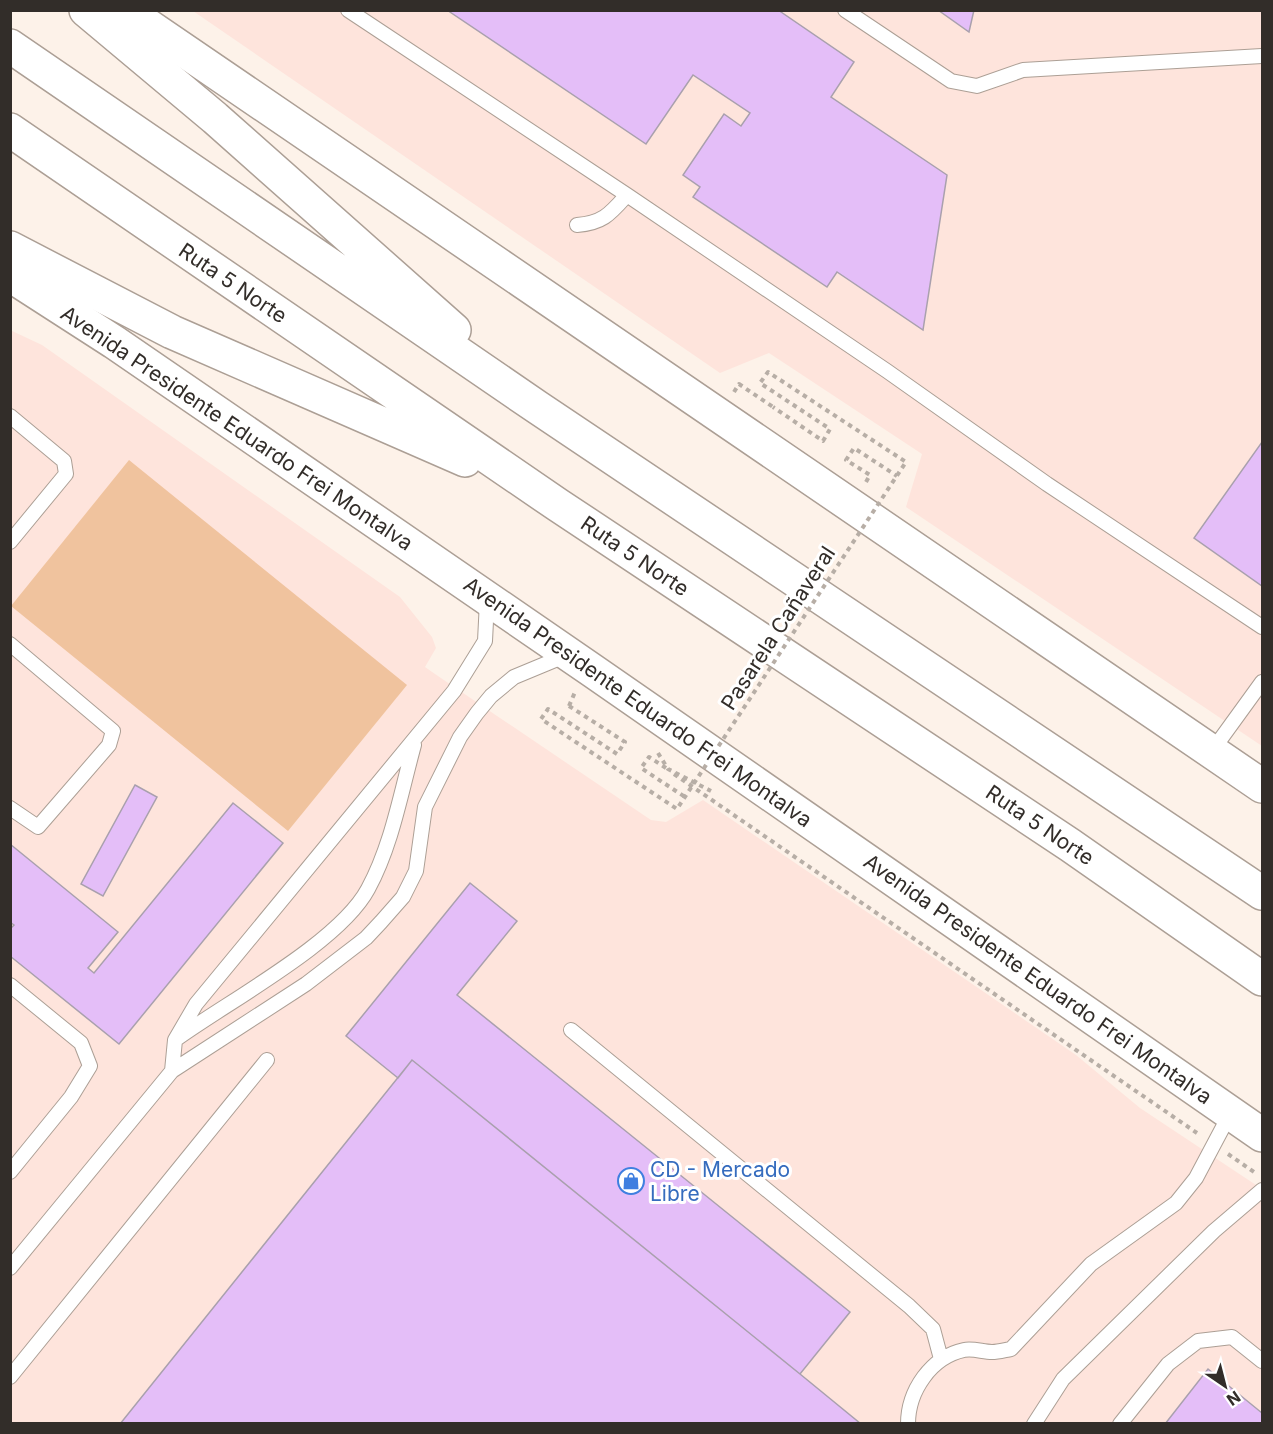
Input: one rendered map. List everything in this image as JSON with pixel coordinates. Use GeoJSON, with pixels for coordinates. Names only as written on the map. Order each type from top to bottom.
{"type":"FeatureCollection","features":[{"type":"Feature","properties":{"kind":"main road"},"geometry":{"type":"LineString","coordinates":[[86,10],[215,118],[365,249],[537,407]]}},
{"type":"Feature","properties":{"kind":"main road"},"geometry":{"type":"LineString","coordinates":[[125,10],[1263,786]]}},
{"type":"Feature","properties":{"kind":"main road"},"geometry":{"type":"LineString","coordinates":[[10,46],[537,407],[1263,893]]}},
{"type":"Feature","properties":{"kind":"main road","name":"Ruta 5 Norte"},"geometry":{"type":"LineString","coordinates":[[10,130],[558,505],[1070,845],[1263,979]]}},
{"type":"Feature","properties":{"kind":"main road"},"geometry":{"type":"LineString","coordinates":[[10,248],[106,300],[172,332],[447,452],[558,505]]}},
{"type":"Feature","properties":{"kind":"main road","name":"Avenida Presidente Eduardo Frei Montalva"},"geometry":{"type":"LineString","coordinates":[[10,275],[114,342],[488,598],[1263,1135]]}},
{"type":"Feature","properties":{"kind":"lane"},"geometry":{"type":"LineString","coordinates":[[348,10],[627,195],[887,371],[1047,484],[1263,627]]}},
{"type":"Feature","properties":{"kind":"lane"},"geometry":{"type":"LineString","coordinates":[[845,10],[951,81],[977,86],[1023,70],[1263,56]]}},
{"type":"Feature","properties":{"kind":"lane"},"geometry":{"type":"LineString","coordinates":[[577,225],[596,224],[627,195]]}},
{"type":"Feature","properties":{"kind":"lane"},"geometry":{"type":"LineString","coordinates":[[10,417],[64,461],[66,474],[10,542]]}},
{"type":"Feature","properties":{"kind":"lane"},"geometry":{"type":"LineString","coordinates":[[172,1071],[175,1040],[196,1004],[454,691],[485,641],[488,598]]}},
{"type":"Feature","properties":{"kind":"lane"},"geometry":{"type":"LineString","coordinates":[[10,644],[113,731],[108,745],[38,827],[10,808]]}},
{"type":"Feature","properties":{"kind":"lane"},"geometry":{"type":"LineString","coordinates":[[10,1268],[172,1071],[306,984],[366,938],[381,922],[403,897],[416,871],[425,807],[460,738],[477,713],[491,696],[514,677],[569,654]]}},
{"type":"Feature","properties":{"kind":"lane"},"geometry":{"type":"LineString","coordinates":[[1212,751],[1263,682]]}},
{"type":"Feature","properties":{"kind":"lane"},"geometry":{"type":"LineString","coordinates":[[175,1040],[310,949],[348,915],[368,890],[384,851],[415,739]]}},
{"type":"Feature","properties":{"kind":"lane"},"geometry":{"type":"LineString","coordinates":[[10,985],[81,1043],[90,1066],[71,1097],[10,1172]]}},
{"type":"Feature","properties":{"kind":"lane"},"geometry":{"type":"LineString","coordinates":[[572,1030],[909,1306],[933,1329],[941,1359]]}},
{"type":"Feature","properties":{"kind":"lane"},"geometry":{"type":"LineString","coordinates":[[10,1377],[267,1060]]}},
{"type":"Feature","properties":{"kind":"lane"},"geometry":{"type":"LineString","coordinates":[[908,1424],[914,1396],[926,1371],[941,1359],[964,1350],[993,1352],[1011,1349],[1091,1264],[1176,1203],[1196,1178],[1231,1112]]}},
{"type":"Feature","properties":{"kind":"lane"},"geometry":{"type":"LineString","coordinates":[[1034,1424],[1063,1379],[1214,1231],[1263,1190]]}},
{"type":"Feature","properties":{"kind":"lane"},"geometry":{"type":"LineString","coordinates":[[1120,1424],[1168,1364],[1198,1341],[1232,1337],[1263,1361]]}},
{"type":"Feature","properties":{"kind":"path"},"geometry":{"type":"LineString","coordinates":[[731,396],[739,384],[823,441],[830,429],[760,383],[768,372],[906,462],[897,476],[854,448],[846,460],[870,475]]}},
{"type":"Feature","properties":{"kind":"path","name":"Pasarela Cañaveral"},"geometry":{"type":"LineString","coordinates":[[685,797],[897,476]]}},
{"type":"Feature","properties":{"kind":"path"},"geometry":{"type":"LineString","coordinates":[[569,706],[625,742],[617,754],[548,709],[541,719],[677,809],[685,797],[641,768],[649,757],[668,769],[1263,1178]]}},
{"type":"Feature","properties":{"kind":"shaded area"},"geometry":{"type":"Polygon","coordinates":[[[193,11],[1262,11],[1262,746],[906,507],[922,454],[769,353],[720,373],[193,11]]]}},
{"type":"Feature","properties":{"kind":"shaded area"},"geometry":{"type":"Polygon","coordinates":[[[10,330],[42,345],[400,597],[432,637],[436,648],[425,667],[435,674],[651,820],[666,822],[703,800],[1076,1055],[1140,1108],[1262,1189],[1262,1423],[11,1423],[10,330]]]}},
{"type":"Feature","properties":{"kind":"shaded area"},"geometry":{"type":"Polygon","coordinates":[[[129,460],[407,685],[288,831],[11,606],[129,460]]]}},
{"type":"Feature","properties":{"kind":"building"},"geometry":{"type":"Polygon","coordinates":[[[447,10],[778,10],[854,62],[831,97],[947,175],[923,330],[837,272],[827,287],[693,197],[700,187],[683,175],[724,114],[741,126],[750,113],[693,75],[646,144],[447,10]]]}},
{"type":"Feature","properties":{"kind":"building"},"geometry":{"type":"Polygon","coordinates":[[[938,10],[974,10],[969,32],[938,10]]]}},
{"type":"Feature","properties":{"kind":"building"},"geometry":{"type":"Polygon","coordinates":[[[1262,442],[1262,586],[1194,538],[1262,442]]]}},
{"type":"Feature","properties":{"kind":"building"},"geometry":{"type":"Polygon","coordinates":[[[135,785],[157,797],[103,896],[81,884],[135,785]]]}},
{"type":"Feature","properties":{"kind":"building"},"geometry":{"type":"Polygon","coordinates":[[[233,803],[283,843],[119,1044],[10,956],[10,929],[14,925],[10,922],[10,844],[118,932],[88,968],[94,973],[233,803]]]}},
{"type":"Feature","properties":{"kind":"building"},"geometry":{"type":"Polygon","coordinates":[[[470,883],[517,921],[457,995],[850,1312],[800,1374],[412,1060],[398,1078],[346,1036],[470,883]]]}},
{"type":"Feature","properties":{"kind":"building"},"geometry":{"type":"Polygon","coordinates":[[[412,1060],[800,1374],[861,1424],[120,1424],[412,1060]]]}},
{"type":"Feature","properties":{"kind":"building"},"geometry":{"type":"Polygon","coordinates":[[[1208,1369],[1262,1413],[1262,1424],[1165,1424],[1208,1369]]]}},
{"type":"Feature","properties":{"kind":"place","name":"CD - Mercado Libre"},"geometry":{"type":"Point","coordinates":[631,1181]}}]}
